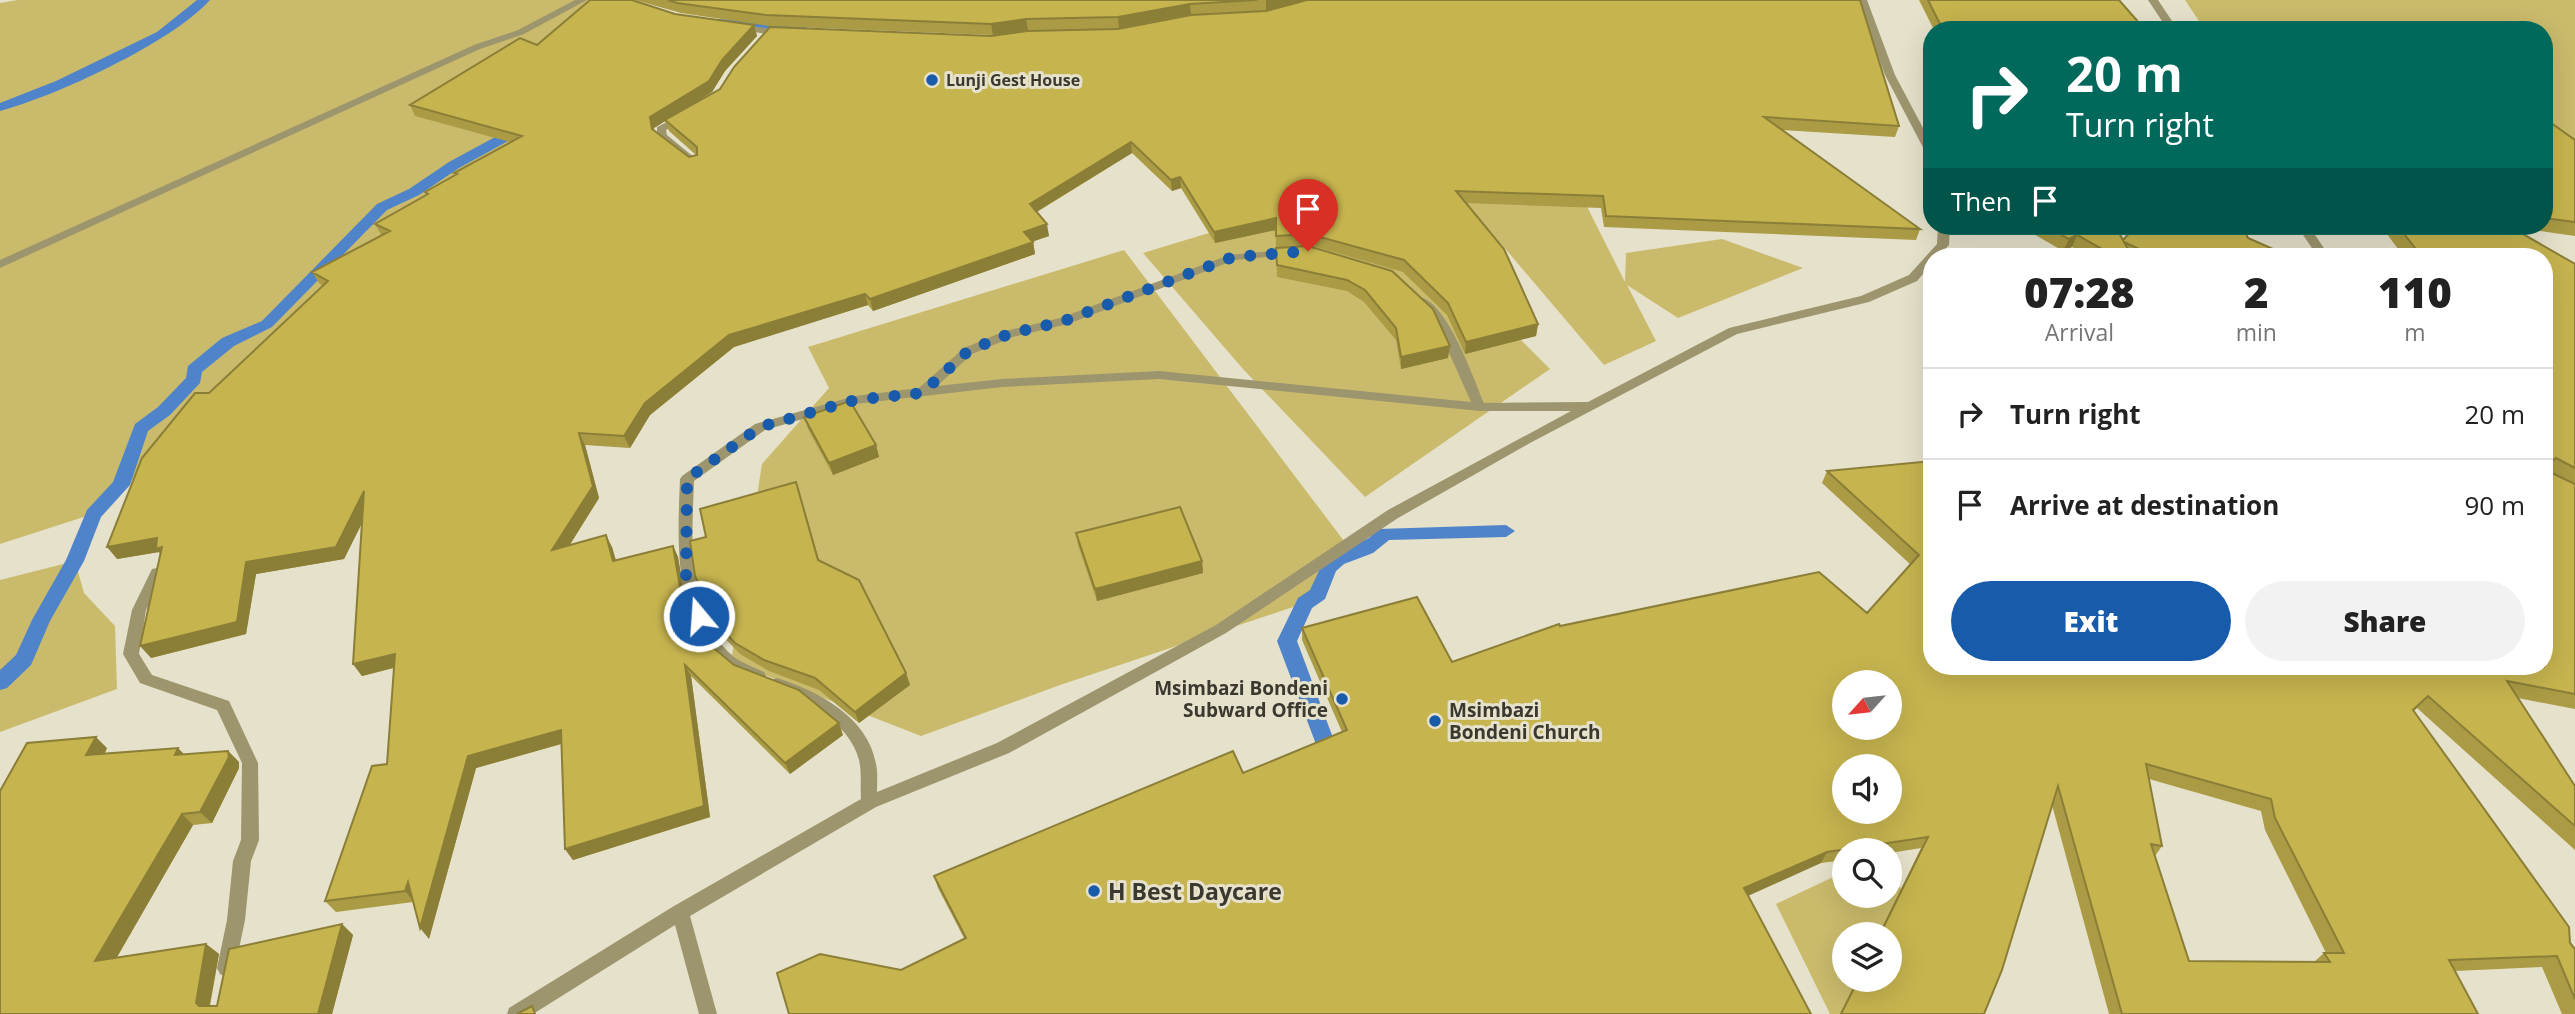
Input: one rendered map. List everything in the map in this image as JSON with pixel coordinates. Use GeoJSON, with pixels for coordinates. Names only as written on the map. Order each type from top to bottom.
{"type":"FeatureCollection","features":[{"type":"Feature","properties":{"kind":"street"},"geometry":{"type":"LineString","coordinates":[[0,264],[465,53],[521,32],[582,0]]}},
{"type":"Feature","properties":{"kind":"street"},"geometry":{"type":"LineString","coordinates":[[1862,0],[1890,75],[1923,138]]}},
{"type":"Feature","properties":{"kind":"street"},"geometry":{"type":"LineString","coordinates":[[2153,0],[2167,21]]}},
{"type":"Feature","properties":{"kind":"street"},"geometry":{"type":"LineString","coordinates":[[729,26],[765,36],[797,33]]}},
{"type":"Feature","properties":{"kind":"street"},"geometry":{"type":"LineString","coordinates":[[695,110],[661,129],[662,136],[695,163]]}},
{"type":"Feature","properties":{"kind":"street"},"geometry":{"type":"LineString","coordinates":[[922,393],[968,351],[1009,334],[1064,321],[1233,257],[1308,251]]}},
{"type":"Feature","properties":{"kind":"street"},"geometry":{"type":"LineString","coordinates":[[516,1014],[681,912],[870,802],[1003,748],[1221,629],[1393,514],[1734,331],[1865,299],[1913,278],[1923,267]]}},
{"type":"Feature","properties":{"kind":"street"},"geometry":{"type":"LineString","coordinates":[[1413,293],[1438,317],[1480,407]]}},
{"type":"Feature","properties":{"kind":"street"},"geometry":{"type":"LineString","coordinates":[[870,802],[868,761],[855,732],[802,691],[769,682],[731,662],[706,635],[686,577],[687,479],[760,427],[855,400],[1002,383],[1159,375],[1480,407],[1594,406]]}},
{"type":"Feature","properties":{"kind":"street"},"geometry":{"type":"LineString","coordinates":[[157,573],[139,610],[131,654],[146,679],[223,706],[250,763],[250,840],[242,861],[236,920],[223,983]]}},
{"type":"Feature","properties":{"kind":"street"},"geometry":{"type":"LineString","coordinates":[[681,912],[708,1014]]}},
{"type":"Feature","properties":{"kind":"shaded area"},"geometry":{"type":"Polygon","coordinates":[[[18,0],[596,0],[569,97],[93,514],[0,544],[0,3],[18,0]]]}},
{"type":"Feature","properties":{"kind":"shaded area"},"geometry":{"type":"Polygon","coordinates":[[[2185,0],[2575,0],[2575,156],[2553,138],[2553,21],[2199,21],[2185,0]]]}},
{"type":"Feature","properties":{"kind":"shaded area"},"geometry":{"type":"Polygon","coordinates":[[[1570,173],[1625,282],[1626,253],[1722,239],[1803,268],[1678,318],[1627,285],[1656,341],[1604,365],[1463,199],[1570,173]]]}},
{"type":"Feature","properties":{"kind":"shaded area"},"geometry":{"type":"Polygon","coordinates":[[[1366,185],[1550,369],[1365,497],[1243,369],[1143,253],[1366,185]]]}},
{"type":"Feature","properties":{"kind":"shaded area"},"geometry":{"type":"Polygon","coordinates":[[[1124,250],[1347,545],[1305,603],[1060,685],[921,736],[731,662],[762,464],[829,388],[808,347],[1124,250]]]}},
{"type":"Feature","properties":{"kind":"shaded area"},"geometry":{"type":"Polygon","coordinates":[[[75,561],[84,593],[115,626],[117,689],[0,732],[0,580],[75,561]]]}},
{"type":"Feature","properties":{"kind":"shaded area"},"geometry":{"type":"Polygon","coordinates":[[[1832,878],[1832,908],[1901,908],[1899,922],[1832,922],[1832,992],[1891,992],[1888,1014],[1830,1014],[1776,904],[1832,878]]]}},
{"type":"Feature","properties":{"kind":"building"},"geometry":{"type":"Polygon","coordinates":[[[590,0],[632,0],[675,14],[754,25],[722,60],[709,81],[650,117],[652,129],[689,157],[697,155],[697,147],[665,120],[720,89],[734,67],[770,27],[991,36],[1027,31],[1118,29],[1191,15],[1266,11],[1307,0],[1860,0],[1899,126],[1764,117],[1920,229],[1606,216],[1603,196],[1456,191],[1504,249],[1538,324],[1466,342],[1448,303],[1404,260],[1309,234],[1276,236],[1276,218],[1214,232],[1180,177],[1171,180],[1131,142],[1030,204],[1047,224],[1024,232],[1033,242],[870,299],[865,294],[729,335],[645,403],[624,436],[579,433],[593,486],[552,550],[606,535],[613,561],[673,546],[681,593],[692,621],[709,644],[734,665],[799,690],[839,723],[785,763],[685,665],[704,806],[565,849],[561,730],[468,756],[420,928],[408,882],[405,891],[325,901],[372,766],[387,764],[395,654],[353,664],[364,491],[336,547],[246,562],[237,622],[140,646],[162,547],[156,549],[157,538],[107,547],[142,458],[195,393],[209,393],[328,281],[312,272],[390,231],[375,224],[428,194],[425,192],[457,174],[454,173],[522,136],[410,105],[520,38],[537,45],[590,0]]]}},
{"type":"Feature","properties":{"kind":"building"},"geometry":{"type":"Polygon","coordinates":[[[668,0],[1257,0],[1190,4],[1118,17],[1026,19],[991,24],[766,15],[668,0]]]}},
{"type":"Feature","properties":{"kind":"building"},"geometry":{"type":"Polygon","coordinates":[[[1928,0],[2119,0],[2137,21],[1938,21],[1928,0]]]}},
{"type":"Feature","properties":{"kind":"building"},"geometry":{"type":"Polygon","coordinates":[[[2553,124],[2575,140],[2575,222],[2553,219],[2553,124]]]}},
{"type":"Feature","properties":{"kind":"building"},"geometry":{"type":"Polygon","coordinates":[[[2077,235],[2120,235],[2123,240],[2128,235],[2246,235],[2271,248],[2137,248],[2124,242],[2127,248],[2100,248],[2077,235]]]}},
{"type":"Feature","properties":{"kind":"building"},"geometry":{"type":"Polygon","coordinates":[[[2405,235],[2525,235],[2547,248],[2415,248],[2405,235]]]}},
{"type":"Feature","properties":{"kind":"building"},"geometry":{"type":"Polygon","coordinates":[[[1308,246],[1392,271],[1433,309],[1450,346],[1401,357],[1396,328],[1365,290],[1347,280],[1277,265],[1276,248],[1308,246]]]}},
{"type":"Feature","properties":{"kind":"building"},"geometry":{"type":"Polygon","coordinates":[[[2553,251],[2575,264],[2575,468],[2556,458],[2553,460],[2553,251]]]}},
{"type":"Feature","properties":{"kind":"building"},"geometry":{"type":"Polygon","coordinates":[[[850,401],[876,445],[829,463],[804,417],[850,401]]]}},
{"type":"Feature","properties":{"kind":"building"},"geometry":{"type":"Polygon","coordinates":[[[1923,462],[1923,675],[2553,675],[2553,473],[2575,484],[2575,694],[2507,681],[2575,786],[2575,826],[2428,696],[2413,710],[2569,927],[2570,943],[2575,949],[2575,999],[2557,956],[2449,960],[2478,1014],[2122,1014],[2058,786],[2002,970],[1984,1014],[1841,1014],[1852,992],[1902,992],[1902,922],[1886,922],[1893,908],[1902,908],[1902,890],[1928,837],[1902,841],[1902,838],[1832,838],[1832,851],[1744,888],[1811,1014],[789,1014],[777,973],[820,954],[901,970],[966,938],[934,876],[1233,751],[1243,773],[1347,730],[1302,628],[1417,597],[1452,662],[1559,624],[1560,626],[1819,572],[1867,613],[1919,555],[1827,471],[1923,462]],[[2146,764],[2162,846],[2151,844],[2189,961],[2330,962],[2324,953],[2344,953],[2275,818],[2271,799],[2146,764]]]}},
{"type":"Feature","properties":{"kind":"building"},"geometry":{"type":"Polygon","coordinates":[[[796,482],[818,560],[859,580],[906,673],[855,712],[815,678],[764,660],[735,643],[712,618],[695,576],[690,541],[706,537],[700,509],[796,482]]]}},
{"type":"Feature","properties":{"kind":"building"},"geometry":{"type":"Polygon","coordinates":[[[1180,507],[1202,561],[1095,589],[1076,533],[1180,507]]]}},
{"type":"Feature","properties":{"kind":"building"},"geometry":{"type":"Polygon","coordinates":[[[96,737],[86,755],[178,748],[175,755],[228,751],[229,757],[200,812],[182,814],[95,961],[206,944],[196,1003],[199,1006],[217,1006],[229,949],[342,924],[318,1014],[0,1014],[0,791],[27,743],[96,737]]]}},
{"type":"Feature","properties":{"kind":"building"},"geometry":{"type":"Polygon","coordinates":[[[532,1006],[535,1014],[517,1014],[532,1006]]]}},
{"type":"Feature","properties":{"kind":"waterway"},"geometry":{"type":"LineString","coordinates":[[0,107],[60,84],[161,35],[204,0]]}},
{"type":"Feature","properties":{"kind":"waterway"},"geometry":{"type":"LineString","coordinates":[[720,23],[803,29]]}},
{"type":"Feature","properties":{"kind":"waterway"},"geometry":{"type":"LineString","coordinates":[[0,682],[24,660],[41,620],[75,561],[93,514],[121,485],[141,428],[164,411],[194,379],[194,370],[228,342],[267,324],[382,207],[414,192],[454,165],[514,132],[517,124]]}},
{"type":"Feature","properties":{"kind":"waterway"},"geometry":{"type":"LineString","coordinates":[[1332,762],[1287,641],[1305,603],[1318,594],[1323,577],[1330,566],[1338,559],[1376,543],[1384,534],[1506,531]]}},
{"type":"Feature","properties":{"kind":"place","name":"Lunji Gest House"},"geometry":{"type":"Point","coordinates":[932,80]}},
{"type":"Feature","properties":{"kind":"place","name":"Msimbazi Bondeni Subward Office"},"geometry":{"type":"Point","coordinates":[1342,699]}},
{"type":"Feature","properties":{"kind":"place","name":"Msimbazi Bondeni Church"},"geometry":{"type":"Point","coordinates":[1435,721]}},
{"type":"Feature","properties":{"kind":"place","name":"H Best Daycare"},"geometry":{"type":"Point","coordinates":[1094,891]}},
{"type":"Feature","properties":{"kind":"route"},"geometry":{"type":"LineString","coordinates":[[699,616],[686,577],[687,479],[760,427],[855,400],[922,393],[968,351],[1009,334],[1064,321],[1233,257],[1308,251]]}}]}
